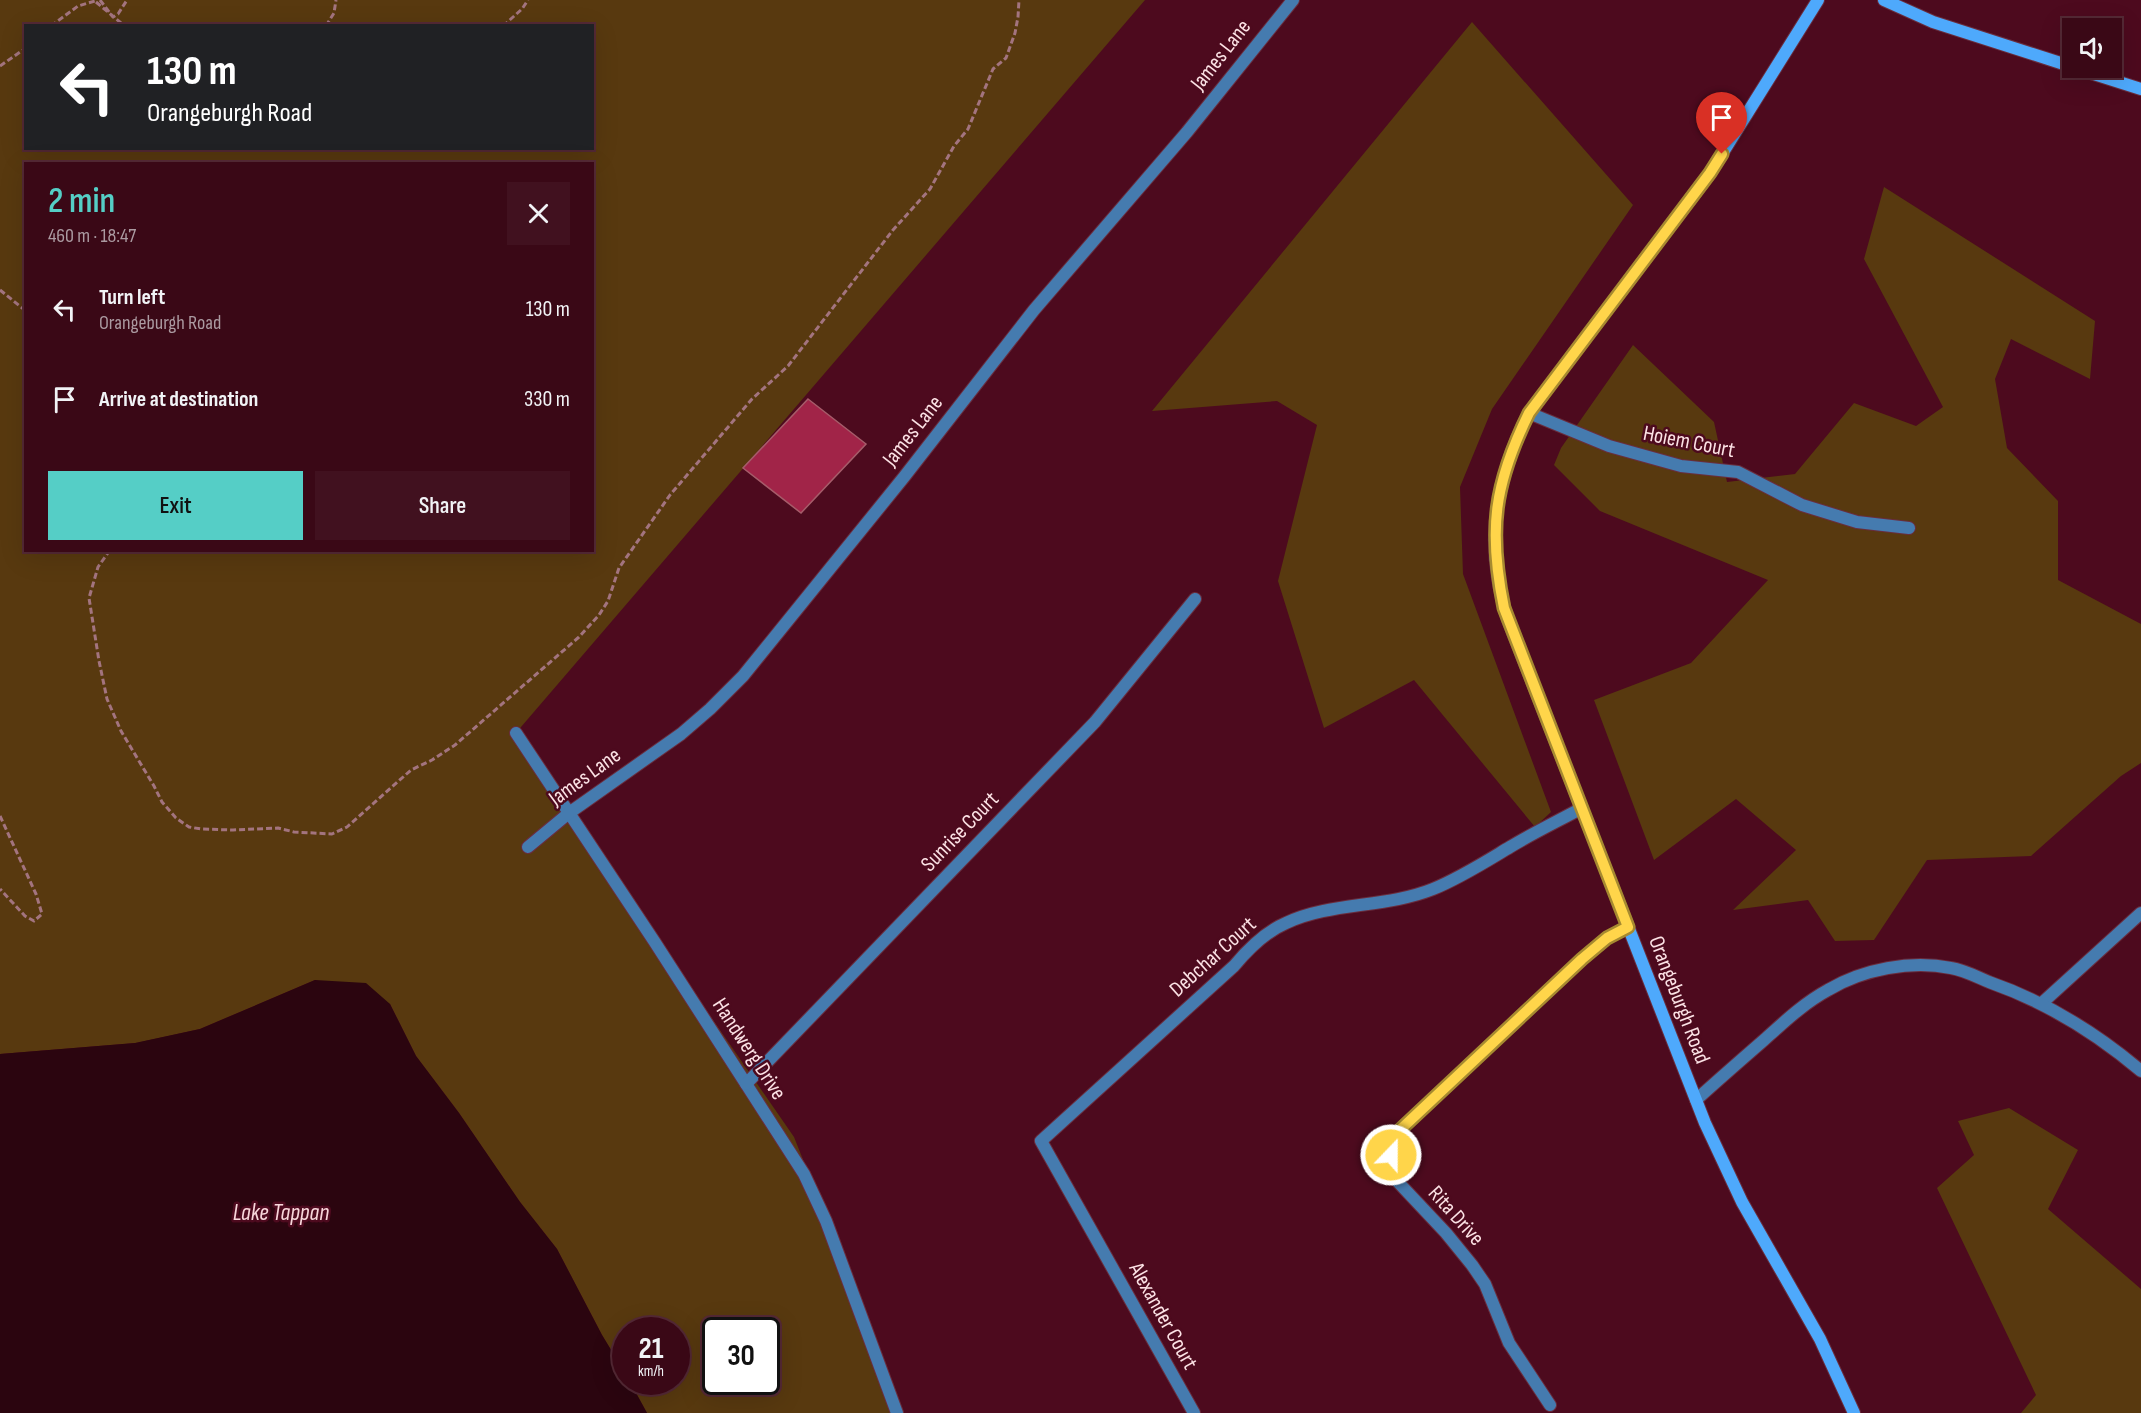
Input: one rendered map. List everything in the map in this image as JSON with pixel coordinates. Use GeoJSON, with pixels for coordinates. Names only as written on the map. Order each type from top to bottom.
{"type":"FeatureCollection","features":[{"type":"Feature","properties":{"kind":"main road","name":"Orangeburgh Road"},"geometry":{"type":"LineString","coordinates":[[1818,0],[1710,173],[1529,413],[1514,443],[1504,472],[1495,536],[1496,570],[1508,620],[1696,1100],[1742,1202],[1821,1339],[1854,1413]]}},
{"type":"Feature","properties":{"kind":"main road"},"geometry":{"type":"LineString","coordinates":[[1884,0],[1933,22],[2062,63]]}},
{"type":"Feature","properties":{"kind":"main road"},"geometry":{"type":"LineString","coordinates":[[2108,78],[2141,89]]}},
{"type":"Feature","properties":{"kind":"street","name":"James Lane"},"geometry":{"type":"LineString","coordinates":[[528,847],[569,813],[681,734],[743,676],[904,477],[1034,310],[1186,132],[1293,0]]}},
{"type":"Feature","properties":{"kind":"street","name":"Hoiem Court"},"geometry":{"type":"LineString","coordinates":[[1529,413],[1609,446],[1681,466],[1738,472],[1802,505],[1857,522],[1909,528]]}},
{"type":"Feature","properties":{"kind":"street","name":"Sunrise Court"},"geometry":{"type":"LineString","coordinates":[[747,1084],[1095,722],[1195,600]]}},
{"type":"Feature","properties":{"kind":"street","name":"Handwerg Drive"},"geometry":{"type":"LineString","coordinates":[[516,733],[804,1174],[826,1221],[897,1413]]}},
{"type":"Feature","properties":{"kind":"street","name":"Debchar Court"},"geometry":{"type":"LineString","coordinates":[[1095,1239],[1041,1141],[1234,966],[1250,947],[1286,922],[1311,914],[1388,902],[1434,889],[1460,877],[1582,808]]}},
{"type":"Feature","properties":{"kind":"street"},"geometry":{"type":"LineString","coordinates":[[2042,1003],[2141,913]]}},
{"type":"Feature","properties":{"kind":"street","name":"Rita Drive"},"geometry":{"type":"LineString","coordinates":[[1550,1405],[1509,1343],[1485,1284],[1446,1233],[1401,1187],[1393,1170],[1391,1155],[1394,1141],[1401,1129],[1582,959],[1607,938],[1628,927]]}},
{"type":"Feature","properties":{"kind":"street"},"geometry":{"type":"LineString","coordinates":[[1696,1100],[1804,1005],[1830,988],[1858,976],[1899,967],[1922,965],[1952,968],[2024,994],[2077,1023],[2119,1052],[2141,1071]]}},
{"type":"Feature","properties":{"kind":"street","name":"Alexander Court"},"geometry":{"type":"LineString","coordinates":[[1095,1239],[1194,1413]]}},
{"type":"Feature","properties":{"kind":"path"},"geometry":{"type":"LineString","coordinates":[[98,1],[113,17],[118,14],[127,0]]}},
{"type":"Feature","properties":{"kind":"path"},"geometry":{"type":"LineString","coordinates":[[327,24],[334,14],[336,0]]}},
{"type":"Feature","properties":{"kind":"path"},"geometry":{"type":"LineString","coordinates":[[505,24],[522,9],[528,0]]}},
{"type":"Feature","properties":{"kind":"path"},"geometry":{"type":"LineString","coordinates":[[109,552],[98,567],[89,598],[107,699],[122,731],[162,802],[176,818],[189,827],[201,829],[278,828],[294,832],[332,834],[347,827],[411,770],[455,745],[579,637],[599,615],[608,601],[620,568],[670,495],[746,407],[788,366],[893,230],[930,189],[954,146],[968,129],[993,69],[1006,58],[1015,33],[1019,0]]}},
{"type":"Feature","properties":{"kind":"path"},"geometry":{"type":"LineString","coordinates":[[54,24],[78,6],[98,1],[122,24]]}},
{"type":"Feature","properties":{"kind":"path"},"geometry":{"type":"LineString","coordinates":[[0,66],[24,49]]}},
{"type":"Feature","properties":{"kind":"path"},"geometry":{"type":"LineString","coordinates":[[0,290],[24,308]]}},
{"type":"Feature","properties":{"kind":"path"},"geometry":{"type":"LineString","coordinates":[[0,816],[36,894],[42,914],[34,921],[25,916],[0,889]]}},
{"type":"Feature","properties":{"kind":"shaded area"},"geometry":{"type":"Polygon","coordinates":[[[0,0],[1145,0],[515,734],[794,1137],[904,1413],[647,1413],[637,1395],[690,1395],[690,1317],[612,1317],[612,1352],[557,1249],[520,1202],[459,1113],[416,1056],[390,1004],[315,980],[200,1029],[136,1043],[0,1054],[0,0]]]}},
{"type":"Feature","properties":{"kind":"shaded area"},"geometry":{"type":"Polygon","coordinates":[[[1472,22],[1633,205],[1492,409],[1460,487],[1463,574],[1551,812],[1535,827],[1414,680],[1324,728],[1278,581],[1317,425],[1277,401],[1152,411],[1472,22]]]}},
{"type":"Feature","properties":{"kind":"shaded area"},"geometry":{"type":"Polygon","coordinates":[[[1884,187],[2095,321],[2090,379],[2011,339],[1995,379],[2007,448],[2058,501],[2058,580],[2141,624],[2141,763],[2121,776],[2031,856],[1927,860],[1874,940],[1835,941],[1808,900],[1733,910],[1796,850],[1736,799],[1654,860],[1594,700],[1691,663],[1768,580],[1600,511],[1554,465],[1561,448],[1633,345],[1714,422],[1727,482],[1795,474],[1854,403],[1916,426],[1943,407],[1864,259],[1884,187]]]}},
{"type":"Feature","properties":{"kind":"shaded area"},"geometry":{"type":"Polygon","coordinates":[[[2009,1108],[2078,1150],[2048,1209],[2141,1289],[2141,1413],[2021,1413],[2036,1395],[1937,1188],[1974,1155],[1958,1121],[2009,1108]]]}},
{"type":"Feature","properties":{"kind":"water","name":"Lake Tappan"},"geometry":{"type":"Polygon","coordinates":[[[315,980],[366,983],[390,1004],[416,1056],[459,1113],[520,1202],[557,1249],[612,1352],[612,1395],[637,1395],[647,1413],[0,1413],[0,1054],[135,1043],[200,1029],[315,980]]]}},
{"type":"Feature","properties":{"kind":"building"},"geometry":{"type":"Polygon","coordinates":[[[808,399],[866,444],[801,513],[743,468],[808,399]]]}},
{"type":"Feature","properties":{"kind":"route"},"geometry":{"type":"LineString","coordinates":[[1391,1155],[1394,1141],[1401,1129],[1582,959],[1607,938],[1628,927],[1504,608],[1496,570],[1495,536],[1498,502],[1504,472],[1514,443],[1529,413],[1722,154]]}}]}
